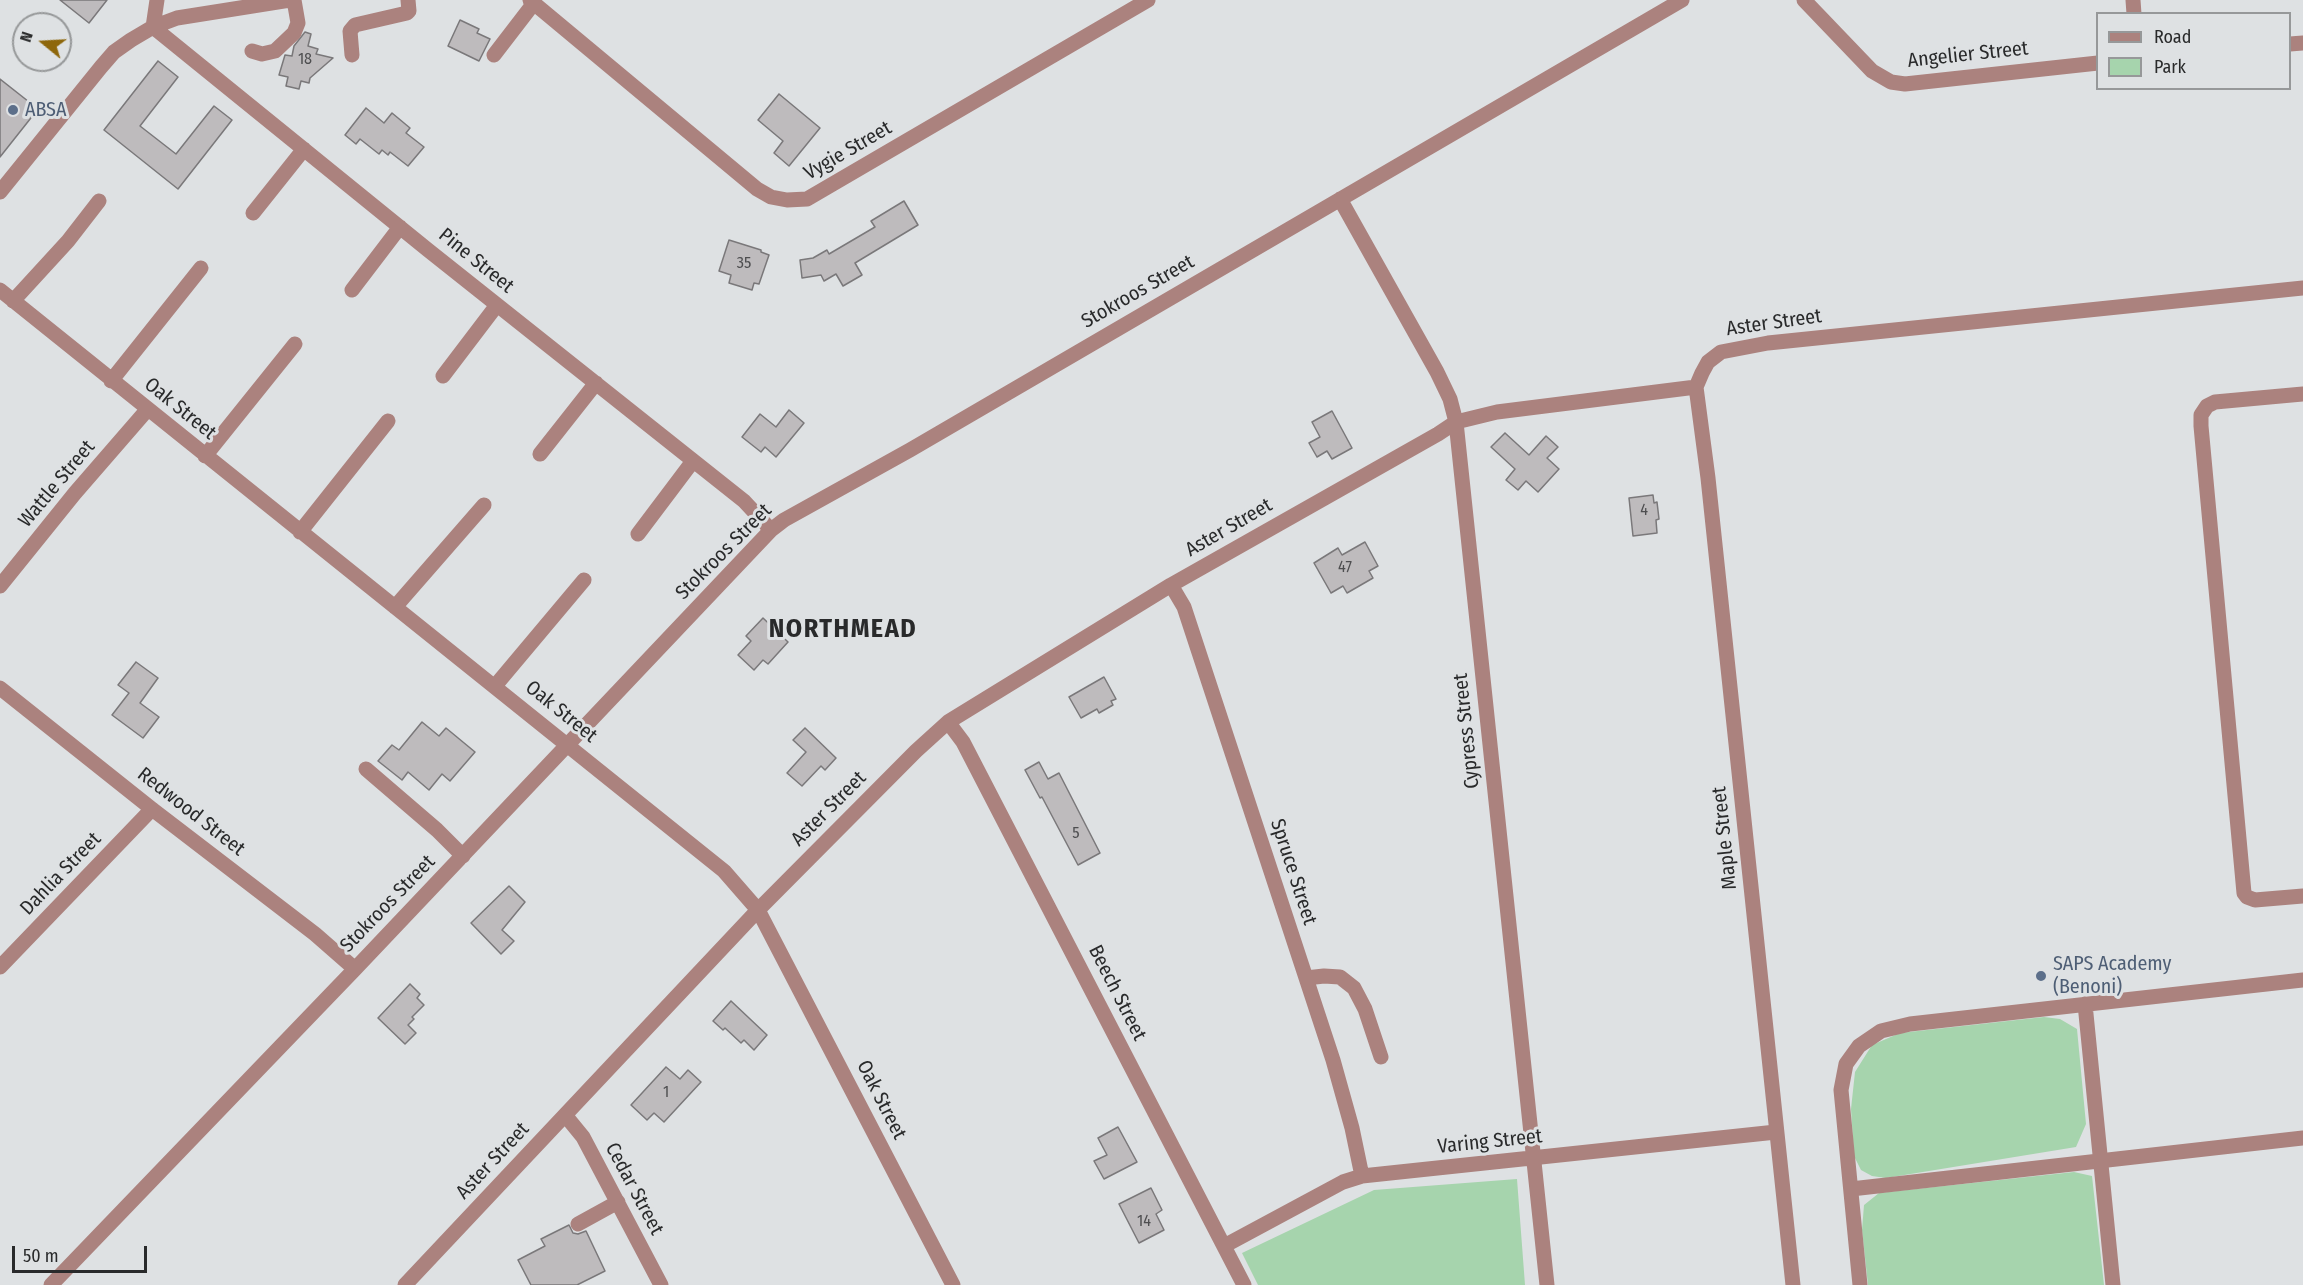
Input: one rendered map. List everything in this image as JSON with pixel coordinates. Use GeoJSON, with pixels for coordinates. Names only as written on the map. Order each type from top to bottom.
{"type":"FeatureCollection","features":[{"type":"Feature","properties":{"kind":"street"},"geometry":{"type":"LineString","coordinates":[[153,27],[157,0]]}},
{"type":"Feature","properties":{"kind":"street"},"geometry":{"type":"LineString","coordinates":[[0,192],[114,52],[153,27],[177,18],[292,0],[298,23],[294,33],[275,51],[262,54],[252,51]]}},
{"type":"Feature","properties":{"kind":"street"},"geometry":{"type":"LineString","coordinates":[[352,55],[350,30],[355,25],[407,13],[409,11],[408,0]]}},
{"type":"Feature","properties":{"kind":"street","name":"Vygie Street"},"geometry":{"type":"LineString","coordinates":[[532,2],[757,189],[787,200],[807,199],[1149,0]]}},
{"type":"Feature","properties":{"kind":"street","name":"Stokroos Street"},"geometry":{"type":"LineString","coordinates":[[51,1285],[463,856],[771,530],[784,520],[910,450],[1682,0]]}},
{"type":"Feature","properties":{"kind":"street","name":"Angelier Street"},"geometry":{"type":"LineString","coordinates":[[1804,0],[1872,71],[1891,82],[1905,84],[2096,63]]}},
{"type":"Feature","properties":{"kind":"street"},"geometry":{"type":"LineString","coordinates":[[494,55],[532,2]]}},
{"type":"Feature","properties":{"kind":"street","name":"Pine Street"},"geometry":{"type":"LineString","coordinates":[[153,27],[744,501],[771,530]]}},
{"type":"Feature","properties":{"kind":"street"},"geometry":{"type":"LineString","coordinates":[[254,213],[304,149]]}},
{"type":"Feature","properties":{"kind":"street","name":"Cypress Street"},"geometry":{"type":"LineString","coordinates":[[1340,199],[1437,372],[1450,399],[1456,422],[1547,1285]]}},
{"type":"Feature","properties":{"kind":"street"},"geometry":{"type":"LineString","coordinates":[[13,301],[68,242],[99,201]]}},
{"type":"Feature","properties":{"kind":"street"},"geometry":{"type":"LineString","coordinates":[[352,290],[400,227]]}},
{"type":"Feature","properties":{"kind":"street"},"geometry":{"type":"LineString","coordinates":[[111,381],[201,268]]}},
{"type":"Feature","properties":{"kind":"street","name":"Aster Street"},"geometry":{"type":"LineString","coordinates":[[405,1285],[758,910],[916,751],[948,722],[1172,585],[1456,422],[1497,412],[1696,387],[1708,362],[1721,352],[1730,349],[2303,288]]}},
{"type":"Feature","properties":{"kind":"street","name":"Oak Street"},"geometry":{"type":"LineString","coordinates":[[0,290],[724,871],[758,910],[953,1285]]}},
{"type":"Feature","properties":{"kind":"street"},"geometry":{"type":"LineString","coordinates":[[443,376],[497,305]]}},
{"type":"Feature","properties":{"kind":"street"},"geometry":{"type":"LineString","coordinates":[[205,456],[296,344]]}},
{"type":"Feature","properties":{"kind":"street"},"geometry":{"type":"LineString","coordinates":[[540,454],[596,383]]}},
{"type":"Feature","properties":{"kind":"street","name":"Maple Street"},"geometry":{"type":"LineString","coordinates":[[1696,387],[1709,490],[1793,1285]]}},
{"type":"Feature","properties":{"kind":"street"},"geometry":{"type":"LineString","coordinates":[[2303,394],[2215,402],[2207,406],[2201,415],[2200,426],[2244,893],[2255,900],[2303,896]]}},
{"type":"Feature","properties":{"kind":"street","name":"Wattle Street"},"geometry":{"type":"LineString","coordinates":[[0,586],[75,493],[147,410]]}},
{"type":"Feature","properties":{"kind":"street"},"geometry":{"type":"LineString","coordinates":[[300,532],[388,421]]}},
{"type":"Feature","properties":{"kind":"street"},"geometry":{"type":"LineString","coordinates":[[638,534],[693,461]]}},
{"type":"Feature","properties":{"kind":"street"},"geometry":{"type":"LineString","coordinates":[[395,607],[484,505]]}},
{"type":"Feature","properties":{"kind":"street"},"geometry":{"type":"LineString","coordinates":[[495,686],[584,579]]}},
{"type":"Feature","properties":{"kind":"street","name":"Spruce Street"},"geometry":{"type":"LineString","coordinates":[[1172,585],[1184,607],[1333,1060],[1352,1128],[1362,1176]]}},
{"type":"Feature","properties":{"kind":"street","name":"Redwood Street"},"geometry":{"type":"LineString","coordinates":[[0,688],[152,809],[315,934],[355,969]]}},
{"type":"Feature","properties":{"kind":"street","name":"Beech Street"},"geometry":{"type":"LineString","coordinates":[[948,722],[963,742],[1244,1285]]}},
{"type":"Feature","properties":{"kind":"street"},"geometry":{"type":"LineString","coordinates":[[366,769],[463,856]]}},
{"type":"Feature","properties":{"kind":"street","name":"Dahlia Street"},"geometry":{"type":"LineString","coordinates":[[0,967],[152,809]]}},
{"type":"Feature","properties":{"kind":"street"},"geometry":{"type":"LineString","coordinates":[[1306,978],[1340,977],[1354,988],[1365,1009],[1381,1057]]}},
{"type":"Feature","properties":{"kind":"street"},"geometry":{"type":"LineString","coordinates":[[1860,1285],[1841,1090],[1846,1064],[1859,1046],[1881,1031],[1910,1024],[2303,980]]}},
{"type":"Feature","properties":{"kind":"street"},"geometry":{"type":"LineString","coordinates":[[2085,1004],[2113,1285]]}},
{"type":"Feature","properties":{"kind":"street","name":"Cedar Street"},"geometry":{"type":"LineString","coordinates":[[565,1115],[583,1137],[661,1285]]}},
{"type":"Feature","properties":{"kind":"street","name":"Varing Street"},"geometry":{"type":"LineString","coordinates":[[1224,1246],[1343,1182],[1362,1176],[1776,1132]]}},
{"type":"Feature","properties":{"kind":"street"},"geometry":{"type":"LineString","coordinates":[[1851,1189],[2303,1138]]}},
{"type":"Feature","properties":{"kind":"street"},"geometry":{"type":"LineString","coordinates":[[578,1224],[618,1202]]}},
{"type":"Feature","properties":{"kind":"green space"},"geometry":{"type":"Polygon","coordinates":[[[2044,1017],[2060,1019],[2077,1029],[2086,1124],[2076,1147],[1886,1178],[1872,1176],[1861,1170],[1854,1156],[1851,1109],[1855,1072],[1872,1045],[1900,1033],[2044,1017]]]}},
{"type":"Feature","properties":{"kind":"green space"},"geometry":{"type":"Polygon","coordinates":[[[2074,1172],[2092,1176],[2104,1285],[1868,1285],[1862,1230],[1864,1205],[1879,1193],[2074,1172]]]}},
{"type":"Feature","properties":{"kind":"green space"},"geometry":{"type":"Polygon","coordinates":[[[1517,1179],[1525,1285],[1258,1285],[1242,1253],[1374,1190],[1517,1179]]]}},
{"type":"Feature","properties":{"kind":"building"},"geometry":{"type":"Polygon","coordinates":[[[60,0],[107,0],[89,23],[60,0]]]}},
{"type":"Feature","properties":{"kind":"building"},"geometry":{"type":"Polygon","coordinates":[[[460,20],[479,29],[477,33],[490,39],[479,61],[448,46],[460,20]]]}},
{"type":"Feature","properties":{"kind":"building"},"geometry":{"type":"Polygon","coordinates":[[[305,32],[311,34],[308,46],[318,49],[316,54],[333,58],[310,78],[309,83],[301,81],[299,89],[286,86],[288,77],[279,75],[285,55],[292,56],[294,46],[305,32]]]}},
{"type":"Feature","properties":{"kind":"building"},"geometry":{"type":"Polygon","coordinates":[[[158,61],[178,77],[140,126],[176,154],[214,106],[232,120],[178,189],[104,130],[158,61]]]}},
{"type":"Feature","properties":{"kind":"building"},"geometry":{"type":"Polygon","coordinates":[[[0,79],[38,109],[0,157],[0,79]]]}},
{"type":"Feature","properties":{"kind":"building"},"geometry":{"type":"Polygon","coordinates":[[[779,94],[820,128],[789,166],[774,153],[783,141],[758,120],[779,94]]]}},
{"type":"Feature","properties":{"kind":"building"},"geometry":{"type":"Polygon","coordinates":[[[366,108],[384,123],[392,113],[410,128],[406,133],[424,147],[408,166],[390,152],[388,155],[382,150],[379,154],[360,139],[356,144],[345,135],[366,108]]]}},
{"type":"Feature","properties":{"kind":"building"},"geometry":{"type":"Polygon","coordinates":[[[904,201],[918,225],[855,263],[862,275],[843,286],[836,274],[824,281],[821,275],[802,278],[800,260],[813,258],[827,250],[829,254],[875,227],[871,221],[904,201]]]}},
{"type":"Feature","properties":{"kind":"building"},"geometry":{"type":"Polygon","coordinates":[[[729,240],[761,250],[769,255],[759,284],[754,283],[752,290],[729,283],[731,275],[719,271],[729,240]]]}},
{"type":"Feature","properties":{"kind":"building"},"geometry":{"type":"Polygon","coordinates":[[[789,410],[804,423],[776,457],[765,447],[761,452],[742,437],[760,414],[776,427],[789,410]]]}},
{"type":"Feature","properties":{"kind":"building"},"geometry":{"type":"Polygon","coordinates":[[[1332,411],[1352,448],[1332,459],[1327,451],[1317,457],[1309,443],[1320,437],[1312,422],[1332,411]]]}},
{"type":"Feature","properties":{"kind":"building"},"geometry":{"type":"Polygon","coordinates":[[[1505,433],[1529,455],[1546,436],[1558,447],[1547,458],[1559,469],[1538,492],[1526,481],[1518,490],[1506,480],[1515,469],[1491,447],[1505,433]]]}},
{"type":"Feature","properties":{"kind":"building"},"geometry":{"type":"Polygon","coordinates":[[[1653,495],[1654,503],[1657,502],[1659,519],[1656,520],[1657,533],[1633,536],[1629,498],[1653,495]]]}},
{"type":"Feature","properties":{"kind":"building"},"geometry":{"type":"Polygon","coordinates":[[[1365,542],[1378,566],[1369,571],[1373,578],[1347,593],[1343,586],[1331,593],[1314,563],[1338,548],[1342,555],[1365,542]]]}},
{"type":"Feature","properties":{"kind":"building"},"geometry":{"type":"Polygon","coordinates":[[[763,618],[788,642],[768,664],[763,660],[754,670],[738,655],[751,641],[746,636],[763,618]]]}},
{"type":"Feature","properties":{"kind":"building"},"geometry":{"type":"Polygon","coordinates":[[[136,662],[158,678],[140,703],[159,717],[143,738],[112,715],[129,693],[118,685],[136,662]]]}},
{"type":"Feature","properties":{"kind":"building"},"geometry":{"type":"Polygon","coordinates":[[[1104,677],[1116,699],[1111,701],[1113,705],[1099,713],[1097,709],[1081,718],[1069,697],[1104,677]]]}},
{"type":"Feature","properties":{"kind":"building"},"geometry":{"type":"Polygon","coordinates":[[[422,722],[439,736],[446,728],[475,752],[450,781],[442,774],[429,790],[408,772],[402,780],[378,761],[392,745],[399,750],[422,722]]]}},
{"type":"Feature","properties":{"kind":"building"},"geometry":{"type":"Polygon","coordinates":[[[805,728],[836,758],[825,770],[821,766],[802,786],[787,773],[806,752],[793,740],[805,728]]]}},
{"type":"Feature","properties":{"kind":"building"},"geometry":{"type":"Polygon","coordinates":[[[1039,762],[1048,779],[1059,773],[1100,853],[1078,865],[1025,770],[1039,762]]]}},
{"type":"Feature","properties":{"kind":"building"},"geometry":{"type":"Polygon","coordinates":[[[509,886],[525,902],[502,930],[514,941],[501,954],[471,923],[509,886]]]}},
{"type":"Feature","properties":{"kind":"building"},"geometry":{"type":"Polygon","coordinates":[[[410,984],[420,994],[417,998],[424,1005],[412,1017],[414,1019],[408,1025],[416,1033],[405,1044],[378,1018],[410,984]]]}},
{"type":"Feature","properties":{"kind":"building"},"geometry":{"type":"Polygon","coordinates":[[[731,1001],[767,1035],[754,1050],[744,1040],[741,1043],[725,1028],[723,1030],[713,1021],[731,1001]]]}},
{"type":"Feature","properties":{"kind":"building"},"geometry":{"type":"Polygon","coordinates":[[[666,1067],[680,1079],[688,1070],[701,1082],[664,1122],[654,1113],[647,1120],[631,1105],[666,1067]]]}},
{"type":"Feature","properties":{"kind":"building"},"geometry":{"type":"Polygon","coordinates":[[[1118,1127],[1137,1162],[1104,1179],[1094,1161],[1107,1155],[1098,1138],[1118,1127]]]}},
{"type":"Feature","properties":{"kind":"building"},"geometry":{"type":"Polygon","coordinates":[[[1151,1188],[1162,1210],[1156,1214],[1164,1230],[1139,1243],[1119,1204],[1151,1188]]]}},
{"type":"Feature","properties":{"kind":"building"},"geometry":{"type":"Polygon","coordinates":[[[569,1225],[573,1233],[586,1231],[605,1271],[577,1285],[531,1285],[518,1260],[545,1246],[541,1239],[569,1225]]]}},
{"type":"Feature","properties":{"kind":"place","name":"ABSA"},"geometry":{"type":"Point","coordinates":[13,110]}},
{"type":"Feature","properties":{"kind":"place","name":"SAPS Academy (Benoni)"},"geometry":{"type":"Point","coordinates":[2041,976]}},
{"type":"Feature","properties":{"kind":"district","name":"NORTHMEAD"},"geometry":{"type":"Point","coordinates":[843,630]}}]}
